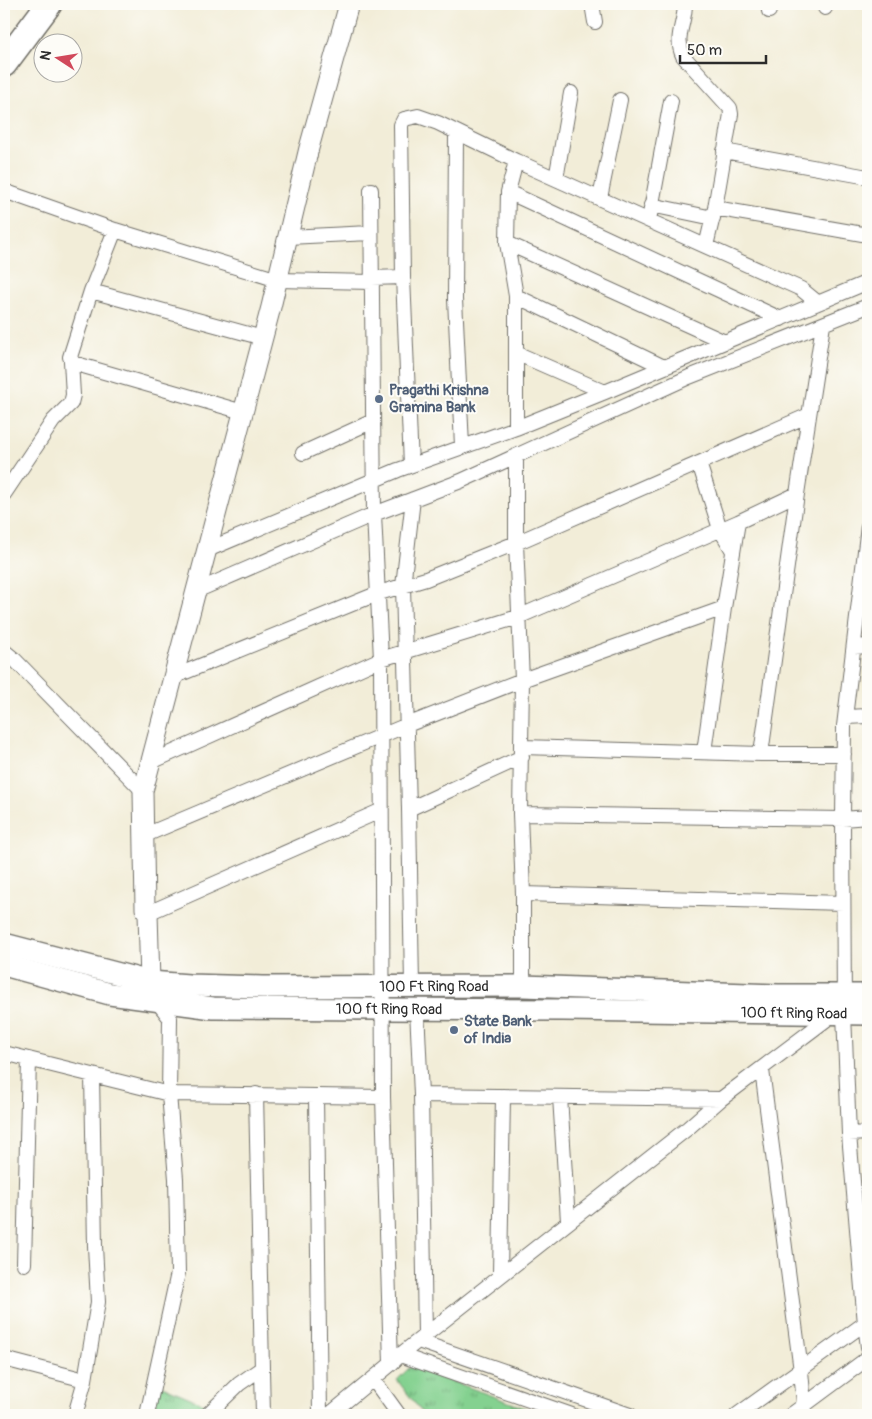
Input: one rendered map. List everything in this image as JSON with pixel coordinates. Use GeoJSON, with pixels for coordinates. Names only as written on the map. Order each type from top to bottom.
{"type":"FeatureCollection","features":[{"type":"Feature","properties":{"kind":"highway"},"geometry":{"type":"LineString","coordinates":[[4,45],[35,4]]}},
{"type":"Feature","properties":{"kind":"highway"},"geometry":{"type":"LineString","coordinates":[[4,64],[49,4]]}},
{"type":"Feature","properties":{"kind":"main road"},"geometry":{"type":"LineString","coordinates":[[153,991],[148,913],[145,909],[143,791],[278,280],[309,148],[349,4]]}},
{"type":"Feature","properties":{"kind":"main road","name":"100 Ft Ring Road"},"geometry":{"type":"LineString","coordinates":[[4,944],[153,991],[189,985],[254,987],[523,986],[778,994],[841,1007],[868,995]]}},
{"type":"Feature","properties":{"kind":"main road","name":"100 ft Ring Road"},"geometry":{"type":"LineString","coordinates":[[4,965],[110,994],[153,991],[213,1008],[841,1007],[868,1014]]}},
{"type":"Feature","properties":{"kind":"street"},"geometry":{"type":"LineString","coordinates":[[592,4],[595,22]]}},
{"type":"Feature","properties":{"kind":"street"},"geometry":{"type":"LineString","coordinates":[[685,4],[678,46],[683,56],[730,108],[731,114],[714,213],[706,246]]}},
{"type":"Feature","properties":{"kind":"street"},"geometry":{"type":"LineString","coordinates":[[556,179],[571,93]]}},
{"type":"Feature","properties":{"kind":"street"},"geometry":{"type":"LineString","coordinates":[[600,198],[620,100]]}},
{"type":"Feature","properties":{"kind":"street"},"geometry":{"type":"LineString","coordinates":[[649,220],[671,102]]}},
{"type":"Feature","properties":{"kind":"street"},"geometry":{"type":"LineString","coordinates":[[396,1360],[383,1097],[380,811],[381,659],[378,593],[378,478],[373,421],[384,278],[401,125],[404,119],[418,116],[802,289],[818,303]]}},
{"type":"Feature","properties":{"kind":"street"},"geometry":{"type":"LineString","coordinates":[[456,133],[455,299],[462,446]]}},
{"type":"Feature","properties":{"kind":"street"},"geometry":{"type":"LineString","coordinates":[[724,151],[868,177]]}},
{"type":"Feature","properties":{"kind":"street"},"geometry":{"type":"LineString","coordinates":[[516,161],[508,192],[507,242],[516,296],[516,428]]}},
{"type":"Feature","properties":{"kind":"street"},"geometry":{"type":"LineString","coordinates":[[371,190],[370,233],[384,278],[405,467]]}},
{"type":"Feature","properties":{"kind":"street"},"geometry":{"type":"LineString","coordinates":[[4,191],[115,230],[278,280],[384,278]]}},
{"type":"Feature","properties":{"kind":"street"},"geometry":{"type":"LineString","coordinates":[[508,192],[781,319]]}},
{"type":"Feature","properties":{"kind":"street"},"geometry":{"type":"LineString","coordinates":[[652,206],[714,213],[868,236]]}},
{"type":"Feature","properties":{"kind":"street"},"geometry":{"type":"LineString","coordinates":[[4,494],[58,416],[72,403],[70,357],[91,291],[115,230]]}},
{"type":"Feature","properties":{"kind":"street"},"geometry":{"type":"LineString","coordinates":[[288,237],[370,233]]}},
{"type":"Feature","properties":{"kind":"street"},"geometry":{"type":"LineString","coordinates":[[507,242],[725,342]]}},
{"type":"Feature","properties":{"kind":"street"},"geometry":{"type":"LineString","coordinates":[[206,550],[405,467],[516,428],[605,392],[868,282]]}},
{"type":"Feature","properties":{"kind":"street"},"geometry":{"type":"LineString","coordinates":[[91,291],[263,338]]}},
{"type":"Feature","properties":{"kind":"street"},"geometry":{"type":"LineString","coordinates":[[516,296],[664,367]]}},
{"type":"Feature","properties":{"kind":"street"},"geometry":{"type":"LineString","coordinates":[[196,591],[378,513],[461,481],[689,377],[868,306]]}},
{"type":"Feature","properties":{"kind":"street"},"geometry":{"type":"LineString","coordinates":[[761,754],[822,325]]}},
{"type":"Feature","properties":{"kind":"street"},"geometry":{"type":"LineString","coordinates":[[516,353],[605,392]]}},
{"type":"Feature","properties":{"kind":"street"},"geometry":{"type":"LineString","coordinates":[[71,360],[73,363],[243,412]]}},
{"type":"Feature","properties":{"kind":"street"},"geometry":{"type":"LineString","coordinates":[[172,677],[378,593],[426,579],[516,542],[809,415]]}},
{"type":"Feature","properties":{"kind":"street"},"geometry":{"type":"LineString","coordinates":[[303,452],[373,421]]}},
{"type":"Feature","properties":{"kind":"street"},"geometry":{"type":"LineString","coordinates":[[516,456],[518,617],[522,680],[520,814],[523,894],[523,986]]}},
{"type":"Feature","properties":{"kind":"street"},"geometry":{"type":"LineString","coordinates":[[699,463],[720,529],[733,551]]}},
{"type":"Feature","properties":{"kind":"street"},"geometry":{"type":"LineString","coordinates":[[150,763],[381,659],[518,617],[738,522],[797,494]]}},
{"type":"Feature","properties":{"kind":"street"},"geometry":{"type":"LineString","coordinates":[[412,986],[410,810],[403,586],[413,499]]}},
{"type":"Feature","properties":{"kind":"street"},"geometry":{"type":"LineString","coordinates":[[704,752],[738,522]]}},
{"type":"Feature","properties":{"kind":"street"},"geometry":{"type":"LineString","coordinates":[[868,526],[844,726],[841,1007],[849,1134],[868,1347]]}},
{"type":"Feature","properties":{"kind":"street"},"geometry":{"type":"LineString","coordinates":[[143,836],[407,725],[522,680],[724,608]]}},
{"type":"Feature","properties":{"kind":"street"},"geometry":{"type":"LineString","coordinates":[[854,647],[868,646]]}},
{"type":"Feature","properties":{"kind":"street"},"geometry":{"type":"LineString","coordinates":[[4,651],[143,791]]}},
{"type":"Feature","properties":{"kind":"street"},"geometry":{"type":"LineString","coordinates":[[846,716],[868,716]]}},
{"type":"Feature","properties":{"kind":"street"},"geometry":{"type":"LineString","coordinates":[[410,810],[522,752],[844,754]]}},
{"type":"Feature","properties":{"kind":"street"},"geometry":{"type":"LineString","coordinates":[[148,913],[380,811]]}},
{"type":"Feature","properties":{"kind":"street"},"geometry":{"type":"LineString","coordinates":[[520,814],[843,819],[868,817]]}},
{"type":"Feature","properties":{"kind":"street"},"geometry":{"type":"LineString","coordinates":[[523,894],[843,902]]}},
{"type":"Feature","properties":{"kind":"street"},"geometry":{"type":"LineString","coordinates":[[147,1415],[178,1274],[176,1179],[169,1094],[170,1018],[153,991]]}},
{"type":"Feature","properties":{"kind":"street"},"geometry":{"type":"LineString","coordinates":[[330,1415],[500,1274],[721,1099],[762,1070],[841,1007]]}},
{"type":"Feature","properties":{"kind":"street"},"geometry":{"type":"LineString","coordinates":[[418,1009],[421,1096],[422,1338]]}},
{"type":"Feature","properties":{"kind":"street"},"geometry":{"type":"LineString","coordinates":[[4,1053],[169,1094],[383,1097]]}},
{"type":"Feature","properties":{"kind":"street"},"geometry":{"type":"LineString","coordinates":[[24,1264],[29,1060]]}},
{"type":"Feature","properties":{"kind":"street"},"geometry":{"type":"LineString","coordinates":[[762,1070],[802,1370],[805,1411]]}},
{"type":"Feature","properties":{"kind":"street"},"geometry":{"type":"LineString","coordinates":[[75,1415],[85,1380],[98,1302],[95,1246],[92,1075]]}},
{"type":"Feature","properties":{"kind":"street"},"geometry":{"type":"LineString","coordinates":[[256,1094],[263,1415]]}},
{"type":"Feature","properties":{"kind":"street"},"geometry":{"type":"LineString","coordinates":[[316,1096],[320,1415]]}},
{"type":"Feature","properties":{"kind":"street"},"geometry":{"type":"LineString","coordinates":[[421,1096],[721,1099]]}},
{"type":"Feature","properties":{"kind":"street"},"geometry":{"type":"LineString","coordinates":[[500,1274],[503,1096]]}},
{"type":"Feature","properties":{"kind":"street"},"geometry":{"type":"LineString","coordinates":[[560,1097],[568,1221]]}},
{"type":"Feature","properties":{"kind":"street"},"geometry":{"type":"LineString","coordinates":[[689,1099],[704,1114]]}},
{"type":"Feature","properties":{"kind":"street"},"geometry":{"type":"LineString","coordinates":[[849,1134],[868,1133]]}},
{"type":"Feature","properties":{"kind":"street"},"geometry":{"type":"LineString","coordinates":[[737,1415],[866,1323]]}},
{"type":"Feature","properties":{"kind":"street"},"geometry":{"type":"LineString","coordinates":[[422,1338],[630,1415]]}},
{"type":"Feature","properties":{"kind":"street"},"geometry":{"type":"LineString","coordinates":[[791,1415],[805,1411],[868,1358]]}},
{"type":"Feature","properties":{"kind":"street"},"geometry":{"type":"LineString","coordinates":[[4,1359],[85,1380]]}},
{"type":"Feature","properties":{"kind":"street"},"geometry":{"type":"LineString","coordinates":[[396,1360],[572,1415]]}},
{"type":"Feature","properties":{"kind":"street"},"geometry":{"type":"LineString","coordinates":[[207,1415],[239,1384],[262,1368]]}},
{"type":"Feature","properties":{"kind":"street"},"geometry":{"type":"LineString","coordinates":[[373,1379],[399,1415]]}},
{"type":"Feature","properties":{"kind":"green space"},"geometry":{"type":"Polygon","coordinates":[[[411,1366],[544,1415],[424,1415],[397,1380],[411,1366]]]}},
{"type":"Feature","properties":{"kind":"green space"},"geometry":{"type":"Polygon","coordinates":[[[160,1385],[209,1406],[200,1415],[153,1415],[160,1385]]]}},
{"type":"Feature","properties":{"kind":"place","name":"Pragathi Krishna Gramina Bank"},"geometry":{"type":"Point","coordinates":[379,399]}},
{"type":"Feature","properties":{"kind":"place","name":"State Bank of India"},"geometry":{"type":"Point","coordinates":[454,1030]}}]}
